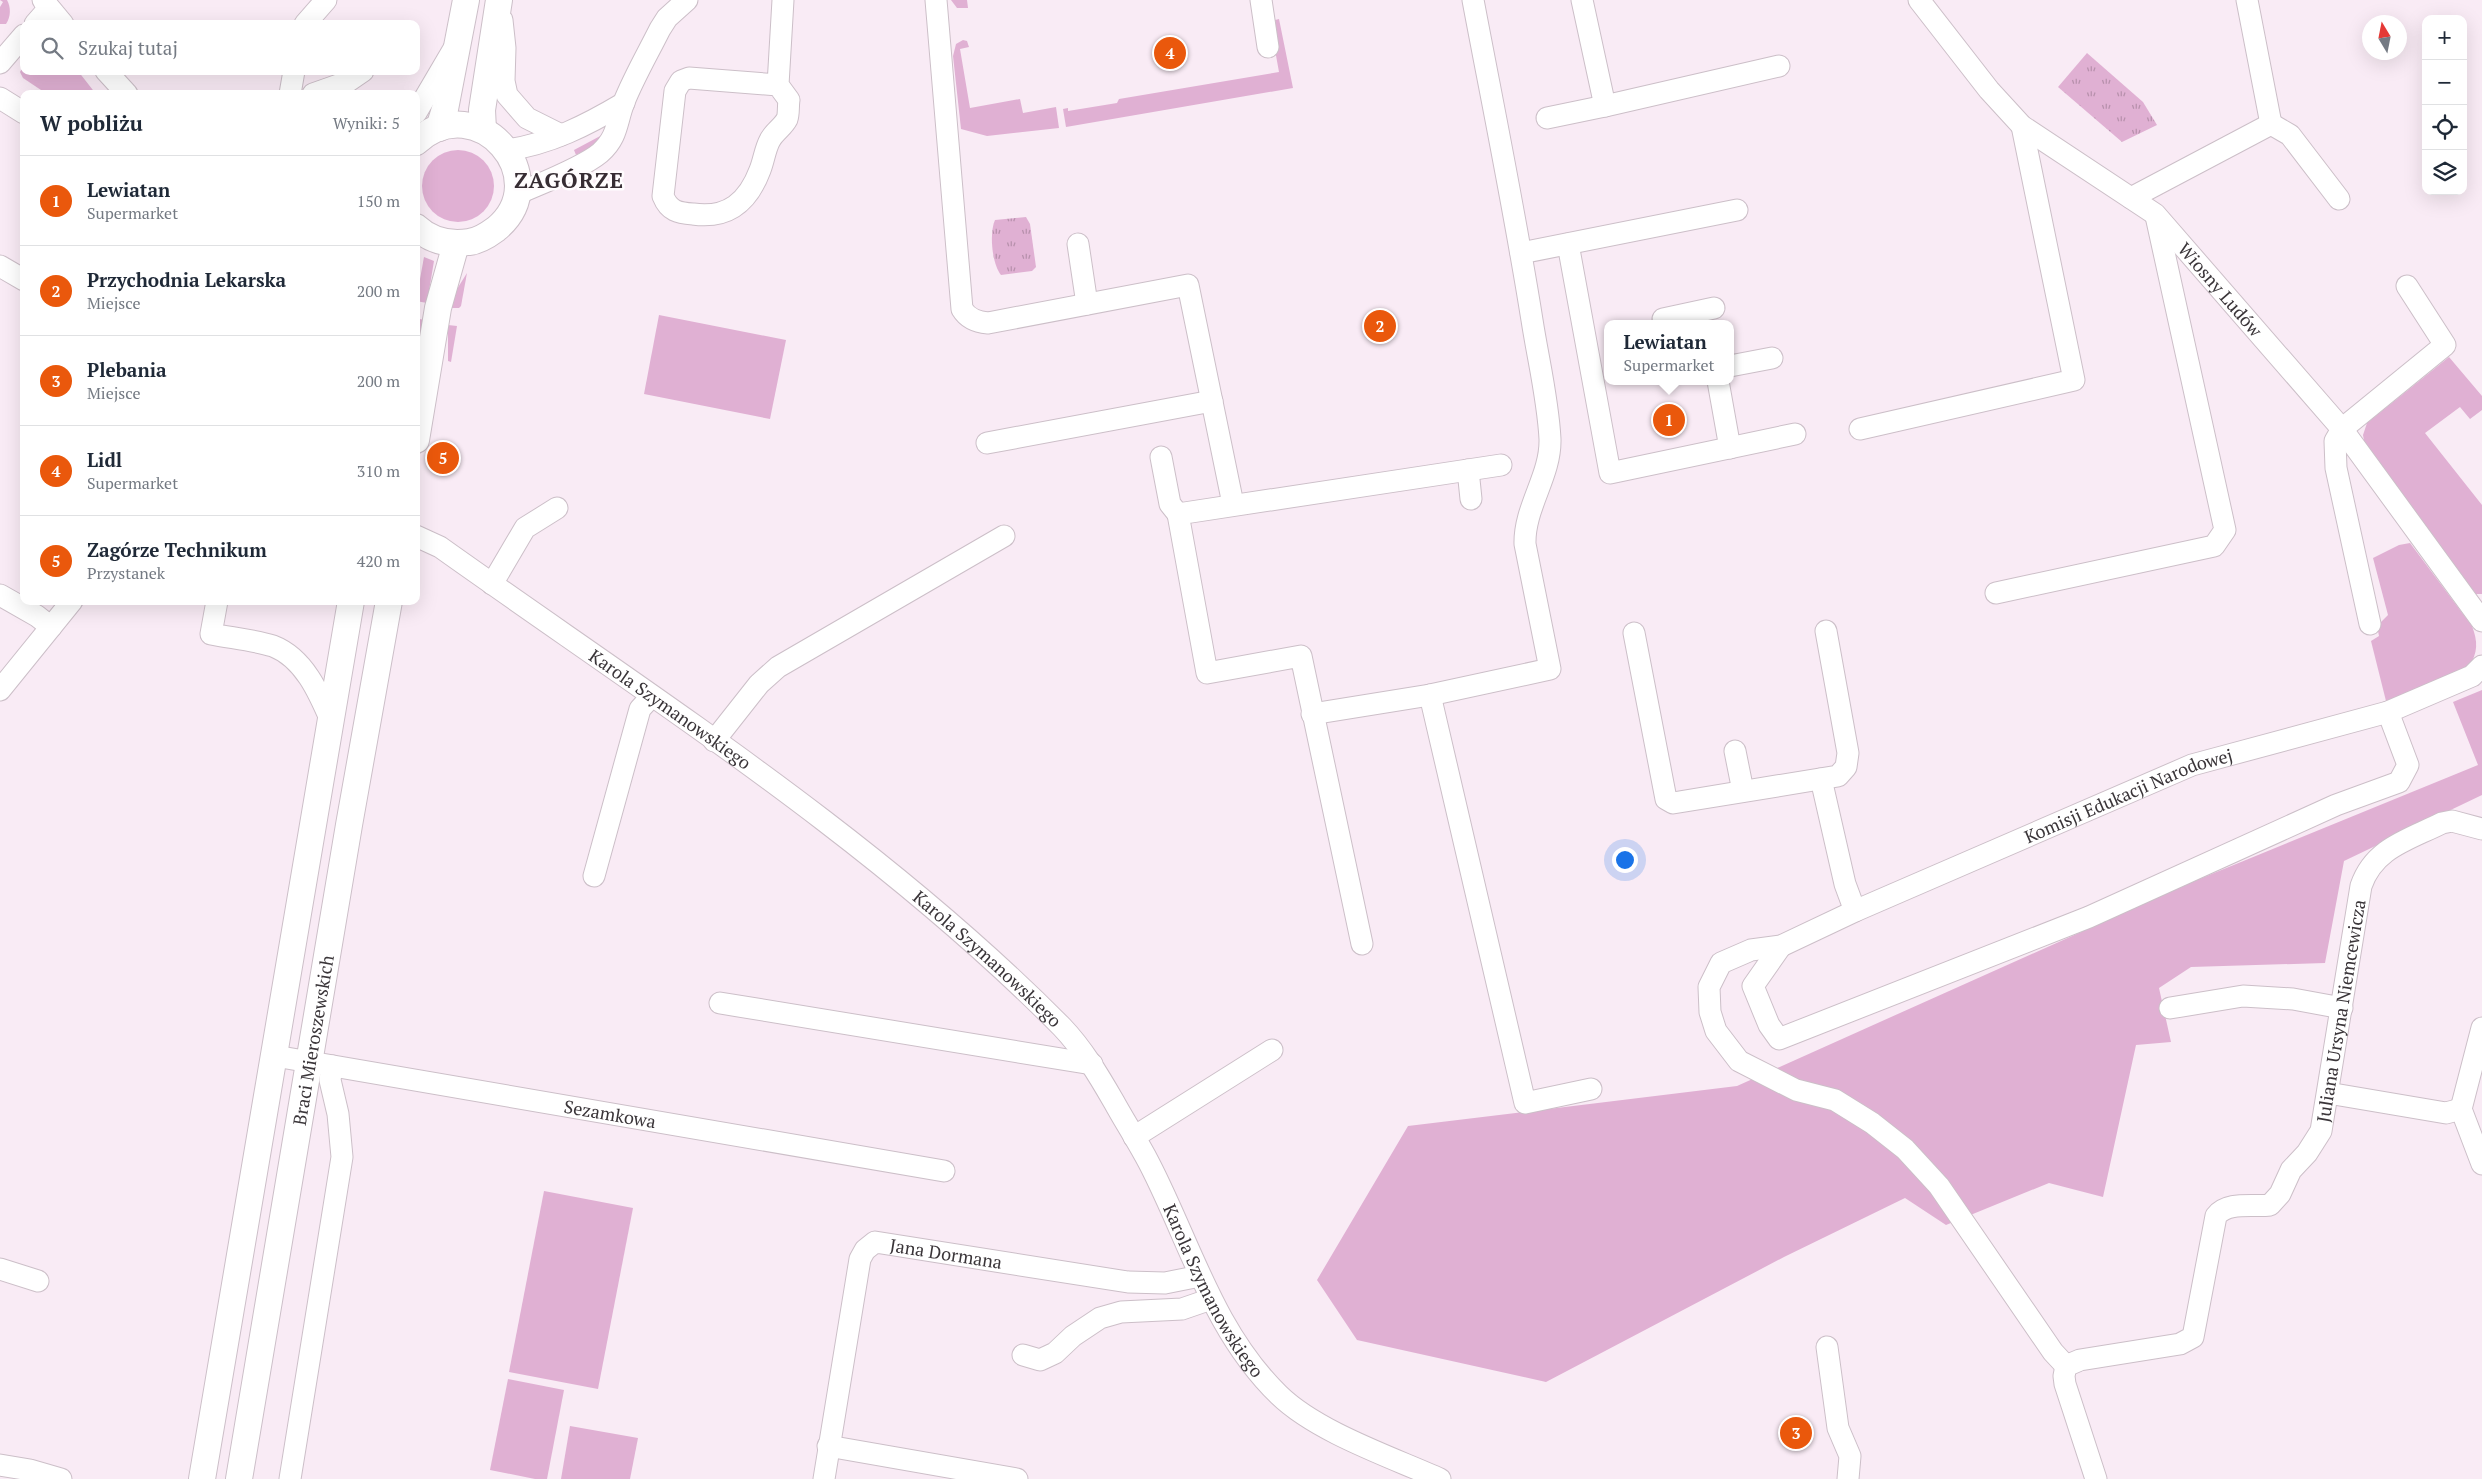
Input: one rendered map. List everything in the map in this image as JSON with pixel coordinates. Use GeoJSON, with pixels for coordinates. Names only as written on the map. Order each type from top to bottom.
{"type":"FeatureCollection","features":[{"type":"Feature","properties":{"kind":"main road"},"geometry":{"type":"LineString","coordinates":[[439,128],[445,109],[466,0]]}},
{"type":"Feature","properties":{"kind":"main road"},"geometry":{"type":"LineString","coordinates":[[483,130],[482,110],[499,0]]}},
{"type":"Feature","properties":{"kind":"main road"},"geometry":{"type":"LineString","coordinates":[[420,140],[439,128],[454,124],[469,125],[483,130],[496,138],[507,150],[516,171],[517,194],[511,211],[502,224],[488,235],[473,242],[456,244],[432,238],[420,230]]}},
{"type":"Feature","properties":{"kind":"main road"},"geometry":{"type":"LineString","coordinates":[[420,416],[438,308],[456,244]]}},
{"type":"Feature","properties":{"kind":"main road","name":"Braci Mieroszewskich"},"geometry":{"type":"LineString","coordinates":[[202,1479],[350,605]]}},
{"type":"Feature","properties":{"kind":"main road","name":"Braci Mieroszewskich"},"geometry":{"type":"LineString","coordinates":[[239,1479],[321,1065],[388,605]]}},
{"type":"Feature","properties":{"kind":"street"},"geometry":{"type":"LineString","coordinates":[[308,20],[326,0]]}},
{"type":"Feature","properties":{"kind":"street"},"geometry":{"type":"LineString","coordinates":[[499,0],[505,48],[504,81],[507,95],[527,118],[561,135]]}},
{"type":"Feature","properties":{"kind":"street"},"geometry":{"type":"LineString","coordinates":[[517,194],[582,164],[599,154],[616,134],[624,103],[660,29],[667,18],[687,0]]}},
{"type":"Feature","properties":{"kind":"street"},"geometry":{"type":"LineString","coordinates":[[778,85],[689,78],[681,81],[675,90],[663,196],[667,206],[677,212],[709,216],[724,212],[738,205],[749,192],[759,173],[770,139],[787,118],[789,100],[778,85],[783,0]]}},
{"type":"Feature","properties":{"kind":"street"},"geometry":{"type":"LineString","coordinates":[[936,0],[962,309],[972,319],[988,322],[1188,285],[1232,504]]}},
{"type":"Feature","properties":{"kind":"street"},"geometry":{"type":"LineString","coordinates":[[1261,0],[1268,47]]}},
{"type":"Feature","properties":{"kind":"street"},"geometry":{"type":"LineString","coordinates":[[1312,714],[1430,695],[1550,669],[1525,544],[1526,520],[1548,460],[1550,438],[1521,253],[1473,0]]}},
{"type":"Feature","properties":{"kind":"street"},"geometry":{"type":"LineString","coordinates":[[1582,0],[1605,106]]}},
{"type":"Feature","properties":{"kind":"street","name":"Wiosny Ludów"},"geometry":{"type":"LineString","coordinates":[[1919,0],[1989,90],[2022,126],[2155,214],[2342,429],[2481,617]]}},
{"type":"Feature","properties":{"kind":"street"},"geometry":{"type":"LineString","coordinates":[[2247,0],[2272,124],[2290,135],[2339,199]]}},
{"type":"Feature","properties":{"kind":"street"},"geometry":{"type":"LineString","coordinates":[[36,20],[46,4],[60,20]]}},
{"type":"Feature","properties":{"kind":"street"},"geometry":{"type":"LineString","coordinates":[[0,63],[20,40]]}},
{"type":"Feature","properties":{"kind":"street"},"geometry":{"type":"LineString","coordinates":[[420,106],[458,41]]}},
{"type":"Feature","properties":{"kind":"street"},"geometry":{"type":"LineString","coordinates":[[1547,118],[1779,66]]}},
{"type":"Feature","properties":{"kind":"street"},"geometry":{"type":"LineString","coordinates":[[110,75],[123,90]]}},
{"type":"Feature","properties":{"kind":"street"},"geometry":{"type":"LineString","coordinates":[[291,90],[293,75]]}},
{"type":"Feature","properties":{"kind":"street"},"geometry":{"type":"LineString","coordinates":[[324,90],[347,82],[358,75]]}},
{"type":"Feature","properties":{"kind":"street"},"geometry":{"type":"LineString","coordinates":[[0,98],[20,110]]}},
{"type":"Feature","properties":{"kind":"street"},"geometry":{"type":"LineString","coordinates":[[507,150],[529,147],[578,130],[624,103]]}},
{"type":"Feature","properties":{"kind":"street"},"geometry":{"type":"LineString","coordinates":[[2131,198],[2272,124]]}},
{"type":"Feature","properties":{"kind":"street"},"geometry":{"type":"LineString","coordinates":[[1860,429],[2074,380],[2022,126]]}},
{"type":"Feature","properties":{"kind":"street"},"geometry":{"type":"LineString","coordinates":[[1521,253],[1737,210]]}},
{"type":"Feature","properties":{"kind":"street"},"geometry":{"type":"LineString","coordinates":[[1996,593],[2214,546],[2225,530],[2155,214]]}},
{"type":"Feature","properties":{"kind":"street"},"geometry":{"type":"LineString","coordinates":[[1078,244],[1087,304]]}},
{"type":"Feature","properties":{"kind":"street"},"geometry":{"type":"LineString","coordinates":[[1568,244],[1600,372],[1610,473],[1795,434]]}},
{"type":"Feature","properties":{"kind":"street"},"geometry":{"type":"LineString","coordinates":[[0,266],[20,278]]}},
{"type":"Feature","properties":{"kind":"street"},"geometry":{"type":"LineString","coordinates":[[2370,624],[2336,468],[2335,441],[2342,429],[2445,345],[2408,286]]}},
{"type":"Feature","properties":{"kind":"street"},"geometry":{"type":"LineString","coordinates":[[1663,320],[1714,308]]}},
{"type":"Feature","properties":{"kind":"street"},"geometry":{"type":"LineString","coordinates":[[1734,365],[1772,358]]}},
{"type":"Feature","properties":{"kind":"street"},"geometry":{"type":"LineString","coordinates":[[1719,385],[1730,448]]}},
{"type":"Feature","properties":{"kind":"street"},"geometry":{"type":"LineString","coordinates":[[986,443],[1212,401]]}},
{"type":"Feature","properties":{"kind":"street"},"geometry":{"type":"LineString","coordinates":[[1161,456],[1170,504],[1178,514],[1207,673],[1301,656],[1362,944]]}},
{"type":"Feature","properties":{"kind":"street"},"geometry":{"type":"LineString","coordinates":[[1178,514],[1232,504],[1501,465]]}},
{"type":"Feature","properties":{"kind":"street"},"geometry":{"type":"LineString","coordinates":[[1468,470],[1471,499]]}},
{"type":"Feature","properties":{"kind":"street"},"geometry":{"type":"LineString","coordinates":[[492,584],[525,528],[557,508]]}},
{"type":"Feature","properties":{"kind":"street"},"geometry":{"type":"LineString","coordinates":[[714,741],[759,684],[778,667],[1004,536]]}},
{"type":"Feature","properties":{"kind":"street","name":"Karola Szymanowskiego"},"geometry":{"type":"LineString","coordinates":[[420,538],[440,547],[814,812],[962,931],[1065,1030],[1092,1064],[1149,1163],[1211,1299],[1238,1346],[1279,1395],[1305,1416],[1440,1479]]}},
{"type":"Feature","properties":{"kind":"street"},"geometry":{"type":"LineString","coordinates":[[0,595],[37,616],[51,627]]}},
{"type":"Feature","properties":{"kind":"street"},"geometry":{"type":"LineString","coordinates":[[0,690],[69,605]]}},
{"type":"Feature","properties":{"kind":"street"},"geometry":{"type":"LineString","coordinates":[[216,605],[211,634],[273,646],[292,656],[312,681],[331,721]]}},
{"type":"Feature","properties":{"kind":"street"},"geometry":{"type":"LineString","coordinates":[[1634,633],[1666,799],[1673,803],[1838,776],[1842,772],[1846,767],[1848,753],[1826,631]]}},
{"type":"Feature","properties":{"kind":"street","name":"Komisji Edukacji Narodowej"},"geometry":{"type":"LineString","coordinates":[[1781,946],[1855,911],[2192,765],[2388,712],[2472,676],[2482,666]]}},
{"type":"Feature","properties":{"kind":"street"},"geometry":{"type":"LineString","coordinates":[[1430,695],[1525,1103],[1591,1089]]}},
{"type":"Feature","properties":{"kind":"street"},"geometry":{"type":"LineString","coordinates":[[594,876],[640,709],[651,697]]}},
{"type":"Feature","properties":{"kind":"street"},"geometry":{"type":"LineString","coordinates":[[1781,946],[1774,960],[1759,975],[1753,986],[1769,1025],[1779,1039],[2089,917],[2336,806],[2399,782],[2408,766],[2388,712]]}},
{"type":"Feature","properties":{"kind":"street"},"geometry":{"type":"LineString","coordinates":[[1735,751],[1743,791]]}},
{"type":"Feature","properties":{"kind":"street"},"geometry":{"type":"LineString","coordinates":[[1821,779],[1845,884],[1855,911]]}},
{"type":"Feature","properties":{"kind":"street","name":"Juliana Ursyna Niemcewicza"},"geometry":{"type":"LineString","coordinates":[[2066,1366],[2080,1360],[2180,1344],[2193,1337],[2216,1216],[2220,1210],[2232,1206],[2270,1205],[2280,1194],[2291,1170],[2307,1152],[2321,1131],[2361,886],[2365,874],[2373,862],[2383,853],[2442,823],[2452,821],[2482,829]]}},
{"type":"Feature","properties":{"kind":"street"},"geometry":{"type":"LineString","coordinates":[[1781,946],[1751,950],[1721,963],[1709,987],[1710,1012],[1716,1031],[1739,1061],[1796,1090],[1835,1100],[1872,1123],[1905,1149],[1940,1186],[2053,1352],[2066,1366],[2065,1384],[2096,1479]]}},
{"type":"Feature","properties":{"kind":"street"},"geometry":{"type":"LineString","coordinates":[[2170,1008],[2244,996],[2293,999],[2342,1008]]}},
{"type":"Feature","properties":{"kind":"street"},"geometry":{"type":"LineString","coordinates":[[720,1003],[1092,1064]]}},
{"type":"Feature","properties":{"kind":"street"},"geometry":{"type":"LineString","coordinates":[[2482,1028],[2461,1109],[2482,1164]]}},
{"type":"Feature","properties":{"kind":"street"},"geometry":{"type":"LineString","coordinates":[[1134,1137],[1272,1050]]}},
{"type":"Feature","properties":{"kind":"street","name":"Sezamkowa"},"geometry":{"type":"LineString","coordinates":[[275,1056],[944,1171]]}},
{"type":"Feature","properties":{"kind":"street"},"geometry":{"type":"LineString","coordinates":[[290,1479],[342,1157],[338,1114],[330,1080],[321,1065]]}},
{"type":"Feature","properties":{"kind":"street"},"geometry":{"type":"LineString","coordinates":[[2328,1093],[2446,1113],[2461,1109]]}},
{"type":"Feature","properties":{"kind":"street","name":"Jana Dormana"},"geometry":{"type":"LineString","coordinates":[[824,1479],[860,1259],[865,1250],[875,1242],[1128,1282],[1165,1283],[1200,1276]]}},
{"type":"Feature","properties":{"kind":"street"},"geometry":{"type":"LineString","coordinates":[[0,1269],[38,1281]]}},
{"type":"Feature","properties":{"kind":"street"},"geometry":{"type":"LineString","coordinates":[[1022,1356],[1040,1360],[1055,1354],[1073,1336],[1100,1318],[1121,1312],[1182,1309],[1211,1299]]}},
{"type":"Feature","properties":{"kind":"street"},"geometry":{"type":"LineString","coordinates":[[1826,1347],[1838,1428],[1850,1456],[1848,1479]]}},
{"type":"Feature","properties":{"kind":"street"},"geometry":{"type":"LineString","coordinates":[[828,1446],[1016,1479]]}},
{"type":"Feature","properties":{"kind":"street"},"geometry":{"type":"LineString","coordinates":[[0,1465],[30,1470],[61,1479]]}},
{"type":"Feature","properties":{"kind":"green space"},"geometry":{"type":"Polygon","coordinates":[[[0,0],[7,0],[9,6],[10,15],[6,24],[0,24],[0,7],[3,2],[0,0]]]}},
{"type":"Feature","properties":{"kind":"green space"},"geometry":{"type":"Polygon","coordinates":[[[951,0],[967,0],[968,8],[957,8],[951,0]]]}},
{"type":"Feature","properties":{"kind":"green space"},"geometry":{"type":"Polygon","coordinates":[[[1279,19],[1293,88],[1066,127],[1063,109],[1068,108],[1068,111],[1117,103],[1119,99],[1279,72],[1275,50],[1279,49],[1275,20],[1279,19]]]}},
{"type":"Feature","properties":{"kind":"green space"},"geometry":{"type":"Polygon","coordinates":[[[963,40],[967,41],[969,47],[960,49],[970,108],[1020,99],[1023,113],[1056,107],[1059,128],[987,136],[961,129],[953,56],[956,44],[963,40]]]}},
{"type":"Feature","properties":{"kind":"green space"},"geometry":{"type":"Polygon","coordinates":[[[2087,53],[2143,102],[2157,125],[2122,142],[2058,87],[2087,53]]]}},
{"type":"Feature","properties":{"kind":"green space"},"geometry":{"type":"Polygon","coordinates":[[[22,75],[81,75],[93,90],[41,90],[22,75]]]}},
{"type":"Feature","properties":{"kind":"green space"},"geometry":{"type":"Polygon","coordinates":[[[604,134],[593,146],[576,155],[574,150],[604,134]]]}},
{"type":"Feature","properties":{"kind":"green space"},"geometry":{"type":"Polygon","coordinates":[[[458,150],[478,156],[488,166],[494,186],[488,206],[478,216],[458,222],[438,216],[428,206],[422,186],[428,166],[438,156],[458,150]]]}},
{"type":"Feature","properties":{"kind":"green space"},"geometry":{"type":"Polygon","coordinates":[[[1026,217],[1030,224],[1036,267],[1032,271],[1001,275],[995,264],[992,248],[992,233],[995,220],[1026,217]]]}},
{"type":"Feature","properties":{"kind":"green space"},"geometry":{"type":"Polygon","coordinates":[[[424,257],[434,261],[427,303],[420,302],[420,279],[424,257]]]}},
{"type":"Feature","properties":{"kind":"green space"},"geometry":{"type":"Polygon","coordinates":[[[467,273],[461,306],[459,308],[451,308],[457,289],[467,273]]]}},
{"type":"Feature","properties":{"kind":"green space"},"geometry":{"type":"Polygon","coordinates":[[[659,315],[786,340],[770,419],[644,394],[659,315]]]}},
{"type":"Feature","properties":{"kind":"green space"},"geometry":{"type":"Polygon","coordinates":[[[420,319],[424,320],[420,342],[420,319]]]}},
{"type":"Feature","properties":{"kind":"green space"},"geometry":{"type":"Polygon","coordinates":[[[448,325],[457,326],[451,362],[448,361],[448,325]]]}},
{"type":"Feature","properties":{"kind":"green space"},"geometry":{"type":"Polygon","coordinates":[[[2449,357],[2482,396],[2482,410],[2470,419],[2460,407],[2425,433],[2482,505],[2482,594],[2476,594],[2365,446],[2363,435],[2367,423],[2449,357]]]}},
{"type":"Feature","properties":{"kind":"green space"},"geometry":{"type":"Polygon","coordinates":[[[2410,543],[2472,626],[2476,642],[2475,652],[2469,667],[2386,701],[2371,641],[2379,636],[2377,626],[2388,615],[2373,558],[2399,545],[2410,543]]]}},
{"type":"Feature","properties":{"kind":"green space"},"geometry":{"type":"Polygon","coordinates":[[[2482,690],[2482,795],[2344,861],[2325,963],[2191,967],[2159,988],[2171,1042],[2136,1045],[2103,1197],[2049,1183],[1946,1225],[1905,1198],[1784,1257],[1546,1382],[1357,1340],[1317,1280],[1408,1126],[1737,1086],[2197,880],[2478,765],[2453,702],[2482,690]]]}},
{"type":"Feature","properties":{"kind":"green space"},"geometry":{"type":"Polygon","coordinates":[[[544,1191],[633,1208],[598,1389],[509,1372],[544,1191]]]}},
{"type":"Feature","properties":{"kind":"green space"},"geometry":{"type":"Polygon","coordinates":[[[508,1379],[564,1390],[547,1479],[535,1479],[490,1470],[508,1379]]]}},
{"type":"Feature","properties":{"kind":"green space"},"geometry":{"type":"Polygon","coordinates":[[[570,1426],[638,1438],[630,1479],[561,1479],[570,1426]]]}},
{"type":"Feature","properties":{"kind":"place","name":"Lidl"},"geometry":{"type":"Point","coordinates":[1170,53]}},
{"type":"Feature","properties":{"kind":"place","name":"Przychodnia Lekarska"},"geometry":{"type":"Point","coordinates":[1380,326]}},
{"type":"Feature","properties":{"kind":"place","name":"Lewiatan"},"geometry":{"type":"Point","coordinates":[1669,420]}},
{"type":"Feature","properties":{"kind":"place","name":"Zagórze Technikum"},"geometry":{"type":"Point","coordinates":[443,458]}},
{"type":"Feature","properties":{"kind":"place","name":"Plebania"},"geometry":{"type":"Point","coordinates":[1796,1433]}},
{"type":"Feature","properties":{"kind":"district","name":"ZAGÓRZE"},"geometry":{"type":"Point","coordinates":[569,179]}}]}
